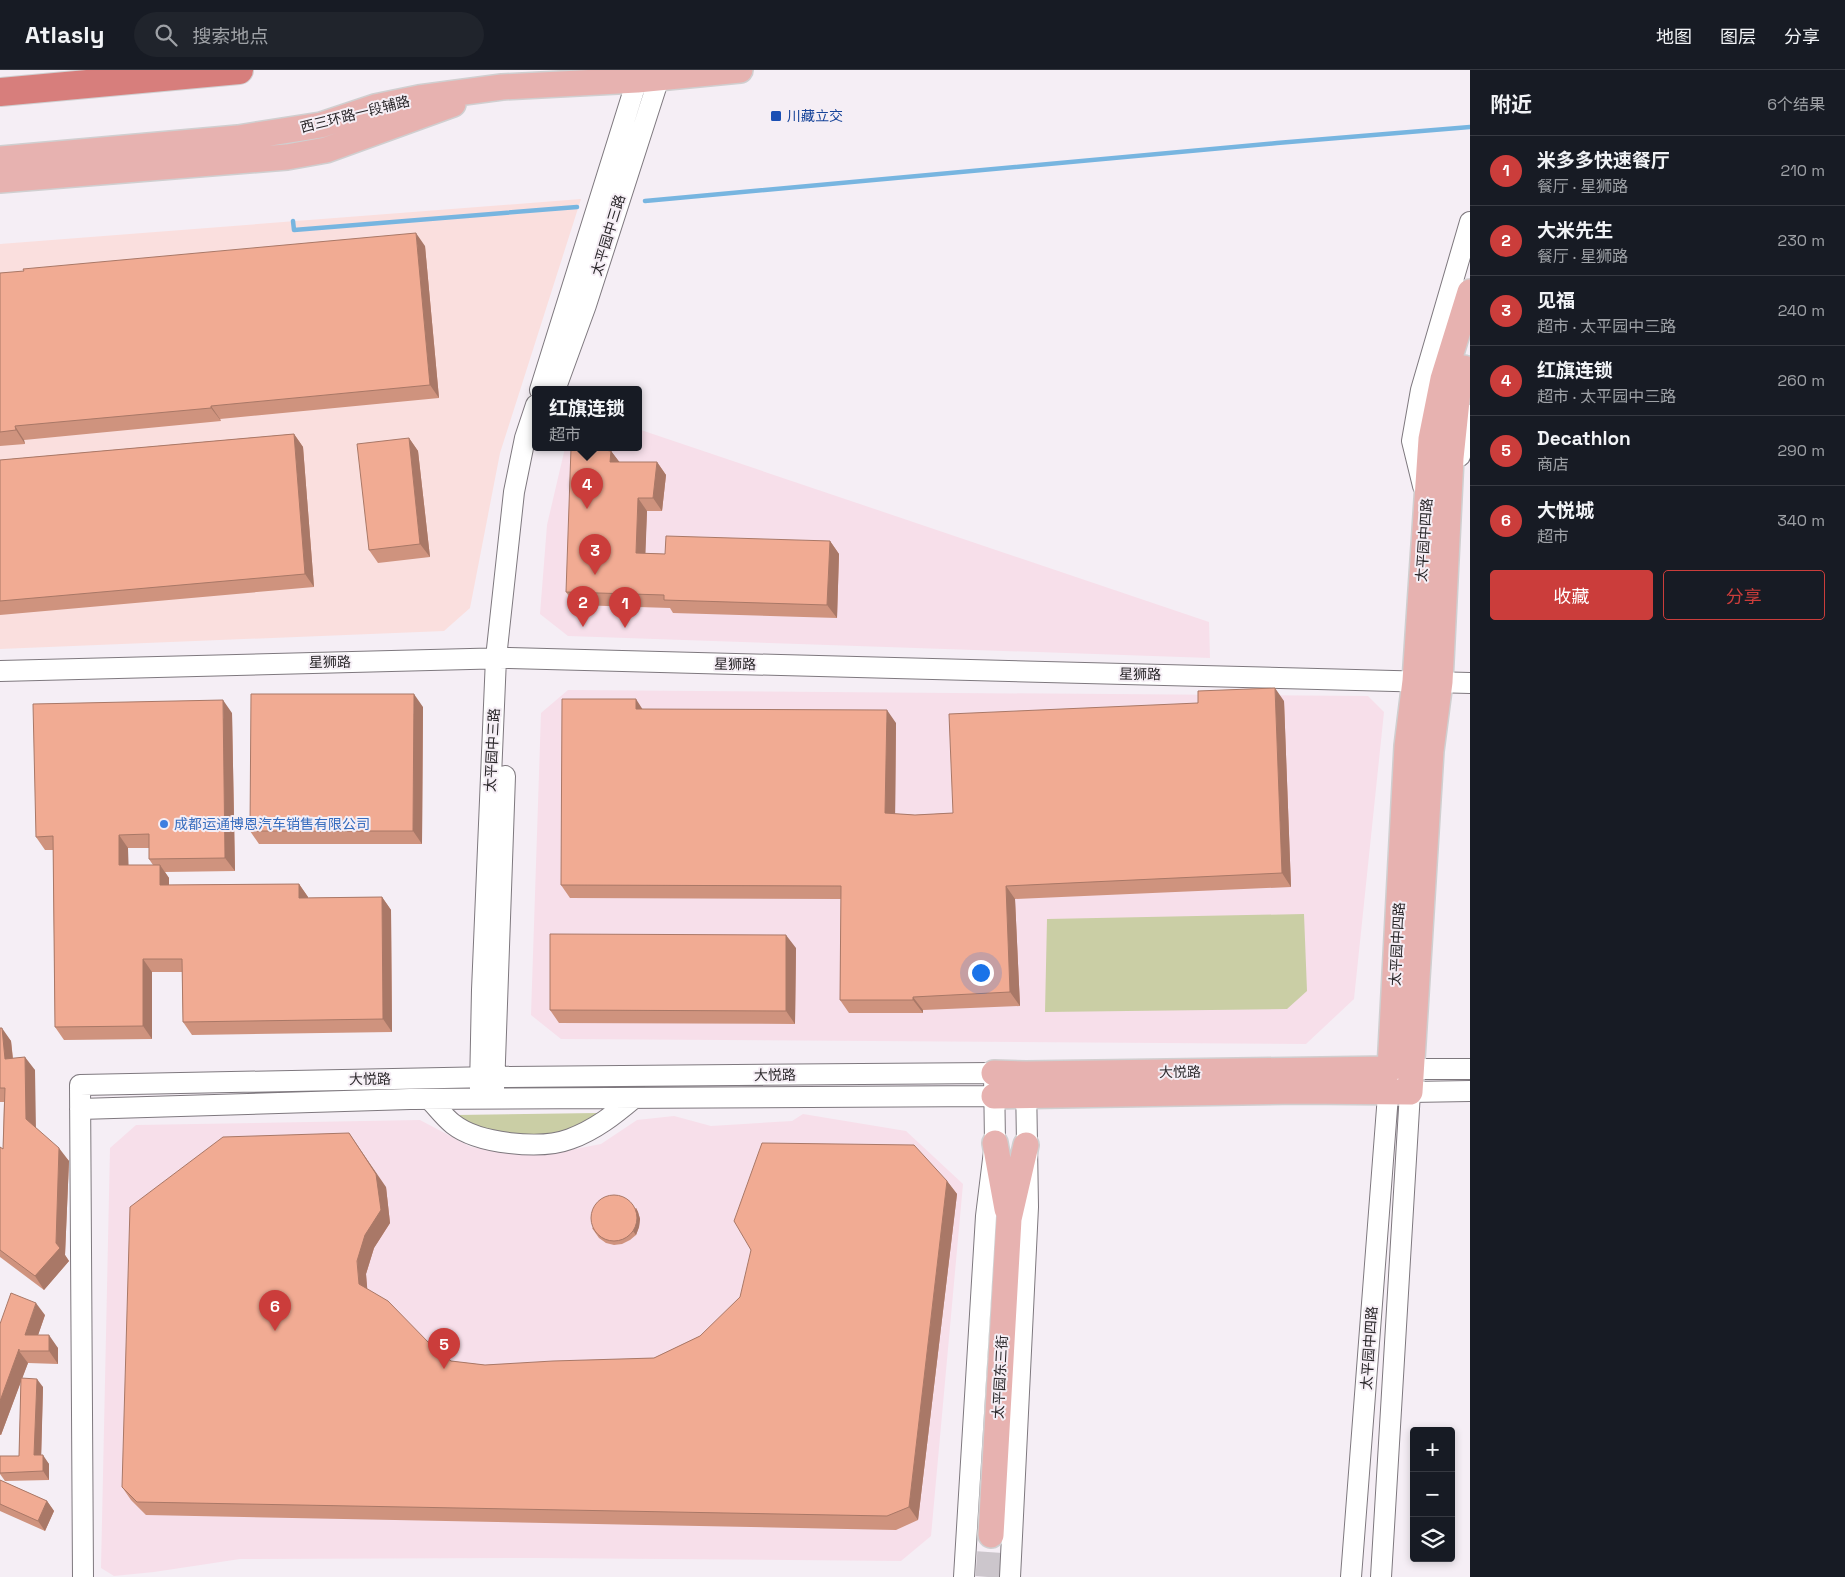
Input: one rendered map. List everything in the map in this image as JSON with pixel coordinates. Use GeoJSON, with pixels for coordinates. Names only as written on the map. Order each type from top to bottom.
{"type":"FeatureCollection","features":[{"type":"Feature","properties":{"kind":"highway"},"geometry":{"type":"LineString","coordinates":[[0,92],[239,70]]}},
{"type":"Feature","properties":{"kind":"main road","name":"西三环路一段辅路"},"geometry":{"type":"LineString","coordinates":[[8,158],[238,138],[321,125],[374,108],[418,98],[502,87],[648,79],[740,70]]}},
{"type":"Feature","properties":{"kind":"main road"},"geometry":{"type":"LineString","coordinates":[[0,180],[287,157],[326,150],[502,87]]}},
{"type":"Feature","properties":{"kind":"main road","name":"太平园中四路"},"geometry":{"type":"LineString","coordinates":[[1400,1081],[1407,746],[1437,499],[1431,439],[1443,379],[1467,303]]}},
{"type":"Feature","properties":{"kind":"main road"},"geometry":{"type":"LineString","coordinates":[[1400,1081],[1431,751],[1440,682],[1437,499],[1458,390],[1470,349]]}},
{"type":"Feature","properties":{"kind":"main road","name":"大悦路"},"geometry":{"type":"LineString","coordinates":[[994,1084],[1400,1081]]}},
{"type":"Feature","properties":{"kind":"main road"},"geometry":{"type":"LineString","coordinates":[[995,1143],[1009,1219]]}},
{"type":"Feature","properties":{"kind":"main road"},"geometry":{"type":"LineString","coordinates":[[1009,1219],[1026,1145]]}},
{"type":"Feature","properties":{"kind":"main road","name":"太平园东三街"},"geometry":{"type":"LineString","coordinates":[[1001,1538],[1009,1219]]}},
{"type":"Feature","properties":{"kind":"street","name":"太平园中三路"},"geometry":{"type":"LineString","coordinates":[[541,386],[648,79]]}},
{"type":"Feature","properties":{"kind":"street","name":"太平园中三路"},"geometry":{"type":"LineString","coordinates":[[556,386],[586,305],[648,79]]}},
{"type":"Feature","properties":{"kind":"street"},"geometry":{"type":"LineString","coordinates":[[1437,499],[1412,441],[1421,390],[1470,222]]}},
{"type":"Feature","properties":{"kind":"street"},"geometry":{"type":"LineString","coordinates":[[1437,499],[1470,415]]}},
{"type":"Feature","properties":{"kind":"street","name":"太平园中三路"},"geometry":{"type":"LineString","coordinates":[[487,1099],[502,658],[514,492],[525,438],[532,417]]}},
{"type":"Feature","properties":{"kind":"street","name":"太平园中三路"},"geometry":{"type":"LineString","coordinates":[[502,658],[524,498],[535,451]]}},
{"type":"Feature","properties":{"kind":"street","name":"星狮路"},"geometry":{"type":"LineString","coordinates":[[0,670],[502,658],[1470,683]]}},
{"type":"Feature","properties":{"kind":"street","name":"大悦路"},"geometry":{"type":"LineString","coordinates":[[1400,1081],[1470,1069]]}},
{"type":"Feature","properties":{"kind":"street","name":"大悦路"},"geometry":{"type":"LineString","coordinates":[[80,1109],[80,1085],[487,1077],[994,1084]]}},
{"type":"Feature","properties":{"kind":"street"},"geometry":{"type":"LineString","coordinates":[[1381,1577],[1400,1081],[1470,1091]]}},
{"type":"Feature","properties":{"kind":"street","name":"太平园中四路"},"geometry":{"type":"LineString","coordinates":[[1351,1577],[1400,1081]]}},
{"type":"Feature","properties":{"kind":"street"},"geometry":{"type":"LineString","coordinates":[[83,1577],[80,1109],[429,1099],[634,1098],[994,1084],[995,1143],[986,1216],[964,1577]]}},
{"type":"Feature","properties":{"kind":"street"},"geometry":{"type":"LineString","coordinates":[[967,1536],[980,1543],[1002,1546],[1001,1538],[1028,1208],[1026,1085]]}},
{"type":"Feature","properties":{"kind":"street"},"geometry":{"type":"LineString","coordinates":[[429,1099],[453,1125],[485,1140],[529,1145],[570,1139],[605,1122],[634,1098]]}},
{"type":"Feature","properties":{"kind":"street"},"geometry":{"type":"LineString","coordinates":[[1001,1538],[1010,1577]]}},
{"type":"Feature","properties":{"kind":"shaded area"},"geometry":{"type":"Polygon","coordinates":[[[581,199],[500,453],[470,608],[444,631],[0,649],[0,244],[581,199]]]}},
{"type":"Feature","properties":{"kind":"shaded area"},"geometry":{"type":"Polygon","coordinates":[[[642,430],[1209,622],[1210,658],[568,636],[540,614],[547,525],[564,451],[642,451],[642,430]]]}},
{"type":"Feature","properties":{"kind":"shaded area"},"geometry":{"type":"Polygon","coordinates":[[[568,690],[1368,696],[1384,712],[1354,999],[1306,1044],[561,1039],[531,1015],[541,713],[568,690]]]}},
{"type":"Feature","properties":{"kind":"shaded area"},"geometry":{"type":"Polygon","coordinates":[[[803,1114],[906,1131],[963,1184],[931,1536],[901,1561],[536,1558],[240,1559],[114,1576],[101,1568],[110,1148],[136,1125],[420,1120],[471,1147],[544,1155],[601,1144],[637,1120],[674,1116],[711,1126],[792,1121],[803,1114]]]}},
{"type":"Feature","properties":{"kind":"green space"},"geometry":{"type":"Polygon","coordinates":[[[1304,914],[1307,991],[1287,1009],[1045,1012],[1047,919],[1304,914]]]}},
{"type":"Feature","properties":{"kind":"green space"},"geometry":{"type":"Polygon","coordinates":[[[597,1113],[583,1124],[563,1132],[532,1137],[471,1127],[455,1115],[597,1113]]]}},
{"type":"Feature","properties":{"kind":"building"},"geometry":{"type":"Polygon","coordinates":[[[416,233],[430,385],[15,426],[16,430],[0,432],[0,273],[24,271],[23,269],[416,233]]]}},
{"type":"Feature","properties":{"kind":"building"},"geometry":{"type":"Polygon","coordinates":[[[294,434],[305,574],[0,601],[0,460],[294,434]]]}},
{"type":"Feature","properties":{"kind":"building"},"geometry":{"type":"Polygon","coordinates":[[[409,438],[420,544],[369,550],[357,444],[409,438]]]}},
{"type":"Feature","properties":{"kind":"building"},"geometry":{"type":"Polygon","coordinates":[[[571,451],[611,451],[610,462],[657,462],[653,498],[638,498],[636,553],[665,554],[666,536],[830,541],[827,605],[664,600],[664,595],[566,592],[571,451]]]}},
{"type":"Feature","properties":{"kind":"building"},"geometry":{"type":"Polygon","coordinates":[[[1275,688],[1282,873],[1006,886],[1010,992],[913,997],[913,1000],[840,1000],[841,886],[561,885],[562,699],[636,699],[636,709],[887,710],[885,813],[915,815],[953,813],[949,714],[1198,703],[1198,691],[1275,688]]]}},
{"type":"Feature","properties":{"kind":"building"},"geometry":{"type":"Polygon","coordinates":[[[251,694],[414,694],[413,831],[250,831],[251,694]]]}},
{"type":"Feature","properties":{"kind":"building"},"geometry":{"type":"Polygon","coordinates":[[[223,700],[225,858],[149,859],[149,834],[119,835],[119,865],[160,865],[160,885],[299,884],[299,898],[382,897],[383,1019],[183,1022],[182,959],[143,959],[143,1026],[55,1027],[53,836],[36,837],[33,704],[223,700]]]}},
{"type":"Feature","properties":{"kind":"building"},"geometry":{"type":"Polygon","coordinates":[[[550,934],[786,935],[786,1011],[550,1010],[550,934]]]}},
{"type":"Feature","properties":{"kind":"building"},"geometry":{"type":"Polygon","coordinates":[[[0,1028],[2,1028],[5,1059],[25,1057],[26,1119],[59,1148],[56,1243],[60,1248],[35,1276],[0,1250],[0,1147],[3,1149],[5,1088],[0,1088],[0,1028]]]}},
{"type":"Feature","properties":{"kind":"building"},"geometry":{"type":"Polygon","coordinates":[[[349,1133],[376,1174],[381,1210],[365,1235],[357,1261],[359,1284],[388,1301],[430,1344],[451,1361],[485,1365],[654,1358],[700,1336],[740,1297],[751,1250],[734,1221],[762,1143],[914,1145],[947,1181],[909,1507],[887,1516],[137,1502],[122,1487],[130,1207],[223,1137],[349,1133]]]}},
{"type":"Feature","properties":{"kind":"building"},"geometry":{"type":"Polygon","coordinates":[[[619,1195],[631,1201],[636,1209],[636,1227],[631,1235],[623,1240],[609,1241],[597,1235],[592,1227],[591,1213],[597,1201],[605,1196],[619,1195]]]}},
{"type":"Feature","properties":{"kind":"building"},"geometry":{"type":"Polygon","coordinates":[[[11,1293],[36,1303],[25,1335],[49,1335],[49,1351],[19,1351],[19,1349],[0,1401],[0,1324],[11,1293]]]}},
{"type":"Feature","properties":{"kind":"building"},"geometry":{"type":"Polygon","coordinates":[[[21,1378],[37,1379],[34,1455],[43,1455],[43,1471],[0,1473],[0,1456],[19,1456],[21,1378]]]}},
{"type":"Feature","properties":{"kind":"building"},"geometry":{"type":"Polygon","coordinates":[[[0,1480],[47,1501],[38,1521],[0,1504],[0,1480]]]}},
{"type":"Feature","properties":{"kind":"waterway"},"geometry":{"type":"LineString","coordinates":[[645,201],[1470,127]]}},
{"type":"Feature","properties":{"kind":"waterway"},"geometry":{"type":"LineString","coordinates":[[293,221],[294,230],[577,207]]}},
{"type":"Feature","properties":{"kind":"tunnel"},"geometry":{"type":"LineString","coordinates":[[988,1577],[991,1535]]}},
{"type":"Feature","properties":{"kind":"place","name":"川藏立交"},"geometry":{"type":"Point","coordinates":[776,116]}},
{"type":"Feature","properties":{"kind":"place","name":"红旗连锁"},"geometry":{"type":"Point","coordinates":[587,509]}},
{"type":"Feature","properties":{"kind":"place","name":"见福"},"geometry":{"type":"Point","coordinates":[595,575]}},
{"type":"Feature","properties":{"kind":"place","name":"大米先生"},"geometry":{"type":"Point","coordinates":[583,627]}},
{"type":"Feature","properties":{"kind":"place","name":"米多多快速餐厅"},"geometry":{"type":"Point","coordinates":[625,628]}},
{"type":"Feature","properties":{"kind":"place","name":"成都运通博恩汽车销售有限公司"},"geometry":{"type":"Point","coordinates":[164,824]}},
{"type":"Feature","properties":{"kind":"place","name":"大悦城"},"geometry":{"type":"Point","coordinates":[275,1331]}},
{"type":"Feature","properties":{"kind":"place","name":"Decathlon"},"geometry":{"type":"Point","coordinates":[444,1369]}}]}
